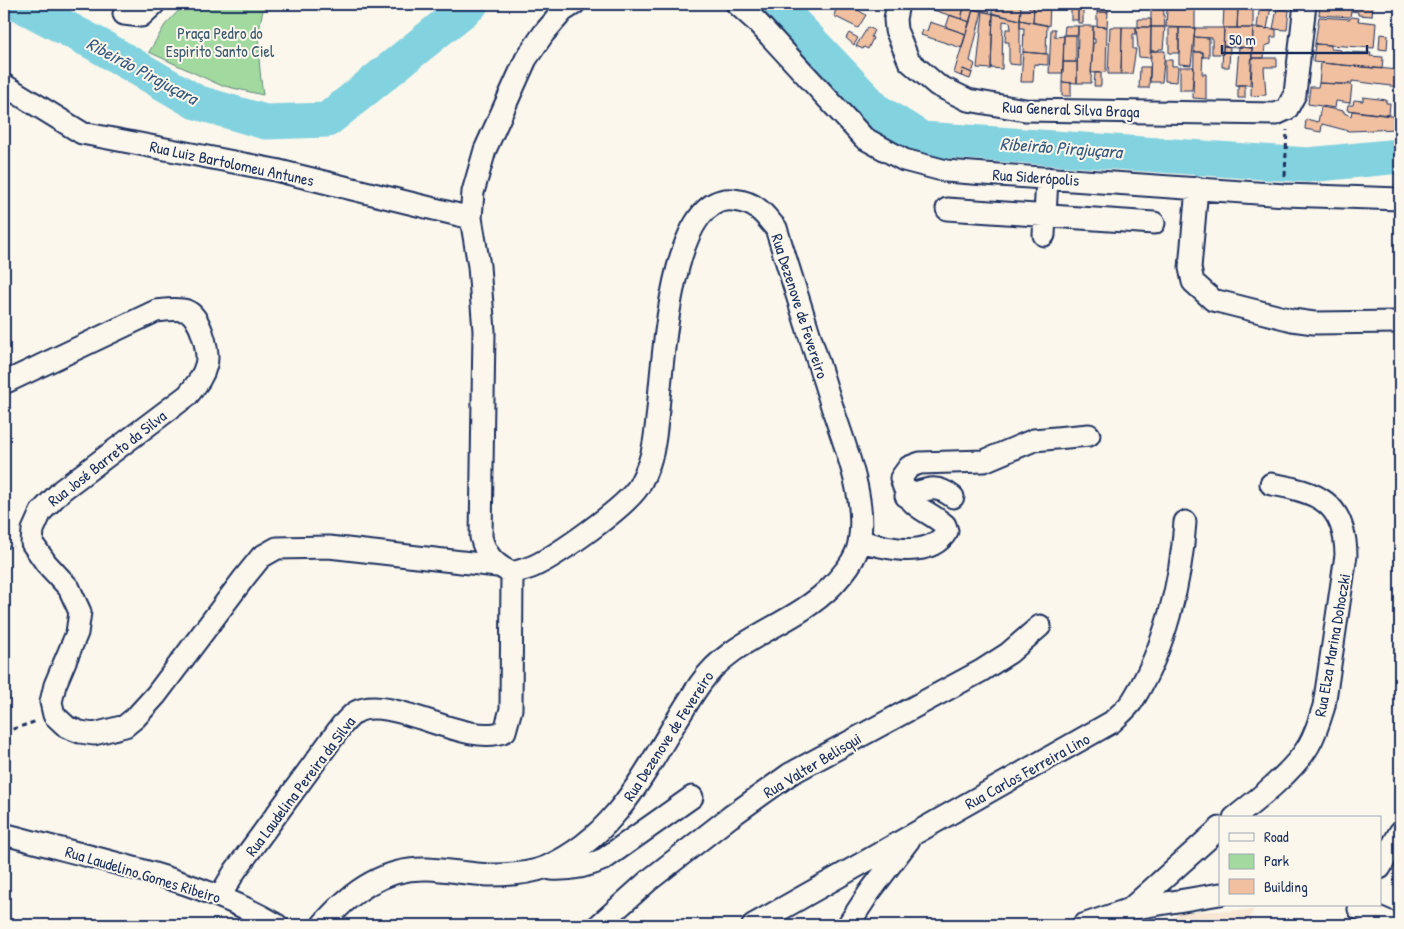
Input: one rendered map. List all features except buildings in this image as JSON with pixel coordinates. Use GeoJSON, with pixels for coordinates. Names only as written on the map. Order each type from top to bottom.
{"type":"FeatureCollection","features":[{"type":"Feature","properties":{"kind":"street"},"geometry":{"type":"LineString","coordinates":[[124,14],[140,16],[154,4]]}},
{"type":"Feature","properties":{"kind":"street"},"geometry":{"type":"LineString","coordinates":[[505,570],[484,548],[481,537],[484,331],[480,266],[470,218],[473,192],[485,150],[526,59],[544,33],[563,11],[574,4]]}},
{"type":"Feature","properties":{"kind":"street","name":"Rua Siderópolis"},"geometry":{"type":"LineString","coordinates":[[737,4],[757,22],[864,138],[904,160],[946,171],[1285,195],[1400,199]]}},
{"type":"Feature","properties":{"kind":"street","name":"Rua General Silva Braga"},"geometry":{"type":"LineString","coordinates":[[898,4],[895,20],[896,30],[909,61],[938,85],[968,100],[1025,110],[1276,114],[1287,109],[1295,94],[1305,4]]}},
{"type":"Feature","properties":{"kind":"street","name":"Rua Luiz Bartolomeu Antunes"},"geometry":{"type":"LineString","coordinates":[[4,85],[82,133],[275,170],[470,218]]}},
{"type":"Feature","properties":{"kind":"street"},"geometry":{"type":"LineString","coordinates":[[1044,226],[1047,178]]}},
{"type":"Feature","properties":{"kind":"street"},"geometry":{"type":"LineString","coordinates":[[1197,188],[1191,276],[1200,290],[1213,300],[1292,320],[1314,323],[1400,322]]}},
{"type":"Feature","properties":{"kind":"street","name":"Rua Dezenove de Fevereiro"},"geometry":{"type":"LineString","coordinates":[[322,925],[362,887],[392,872],[426,869],[469,874],[506,875],[543,868],[580,850],[614,817],[658,753],[708,672],[726,655],[814,601],[830,588],[846,570],[856,554],[860,542],[856,482],[776,228],[758,209],[743,201],[727,199],[717,201],[705,210],[686,242],[670,298],[654,444],[647,469],[638,488],[609,515],[555,554],[533,566],[505,570]]}},
{"type":"Feature","properties":{"kind":"street"},"geometry":{"type":"LineString","coordinates":[[947,209],[1044,226],[1154,223]]}},
{"type":"Feature","properties":{"kind":"street","name":"Rua José Barreto da Silva"},"geometry":{"type":"LineString","coordinates":[[4,383],[156,311],[170,309],[189,312],[197,320],[204,338],[207,362],[201,378],[188,395],[62,490],[41,512],[33,530],[32,543],[69,588],[80,612],[77,633],[54,685],[51,702],[54,715]]}},
{"type":"Feature","properties":{"kind":"street"},"geometry":{"type":"LineString","coordinates":[[860,542],[906,550],[942,540],[947,531],[945,525],[918,507],[906,496],[901,478],[909,467],[920,463],[984,460],[1034,440],[1089,435]]}},
{"type":"Feature","properties":{"kind":"street","name":"Rua Elza Marina Dohoczki"},"geometry":{"type":"LineString","coordinates":[[1237,816],[1256,801],[1295,763],[1309,746],[1317,728],[1324,706],[1346,555],[1346,534],[1338,514],[1326,502],[1313,494],[1271,484]]}},
{"type":"Feature","properties":{"kind":"street"},"geometry":{"type":"LineString","coordinates":[[906,496],[932,488],[942,488],[953,497]]}},
{"type":"Feature","properties":{"kind":"street","name":"Rua Carlos Ferreira Lino"},"geometry":{"type":"LineString","coordinates":[[753,925],[1112,722],[1132,702],[1149,668],[1166,623],[1182,549],[1185,522]]}},
{"type":"Feature","properties":{"kind":"street"},"geometry":{"type":"LineString","coordinates":[[54,715],[67,727],[80,732],[94,734],[125,726],[156,694],[261,557],[277,548],[329,546],[505,570]]}},
{"type":"Feature","properties":{"kind":"street","name":"Rua Laudelina Pereira da Silva"},"geometry":{"type":"LineString","coordinates":[[220,896],[235,871],[342,725],[356,713],[379,708],[487,736],[505,731],[510,709],[505,570]]}},
{"type":"Feature","properties":{"kind":"street","name":"Rua Valter Belisqui"},"geometry":{"type":"LineString","coordinates":[[599,925],[648,881],[730,817],[790,774],[981,671],[1009,652],[1040,626]]}},
{"type":"Feature","properties":{"kind":"street"},"geometry":{"type":"LineString","coordinates":[[543,868],[566,870],[592,865],[604,859],[692,797]]}},
{"type":"Feature","properties":{"kind":"street"},"geometry":{"type":"LineString","coordinates":[[1120,917],[1219,829]]}},
{"type":"Feature","properties":{"kind":"street"},"geometry":{"type":"LineString","coordinates":[[1382,864],[1400,832]]}},
{"type":"Feature","properties":{"kind":"street"},"geometry":{"type":"LineString","coordinates":[[848,925],[869,893],[914,833]]}},
{"type":"Feature","properties":{"kind":"street","name":"Rua Laudelino Gomes Ribeiro"},"geometry":{"type":"LineString","coordinates":[[4,834],[160,877],[220,896],[277,925]]}},
{"type":"Feature","properties":{"kind":"street"},"geometry":{"type":"LineString","coordinates":[[1083,925],[1219,894]]}},
{"type":"Feature","properties":{"kind":"street"},"geometry":{"type":"LineString","coordinates":[[1355,906],[1396,925]]}},
{"type":"Feature","properties":{"kind":"path"},"geometry":{"type":"LineString","coordinates":[[1285,174],[1287,139]]}},
{"type":"Feature","properties":{"kind":"path"},"geometry":{"type":"LineString","coordinates":[[4,732],[54,715]]}},
{"type":"Feature","properties":{"kind":"shaded area"},"geometry":{"type":"Polygon","coordinates":[[[1253,910],[1248,925],[1170,925],[1178,912],[1253,910]]]}},
{"type":"Feature","properties":{"kind":"green space","name":"Praça Pedro do Espirito Santo Ciel"},"geometry":{"type":"Polygon","coordinates":[[[185,4],[265,4],[259,38],[259,61],[263,95],[220,85],[149,52],[165,25],[185,4]]]}},
{"type":"Feature","properties":{"kind":"waterway","name":"Ribeirão Pirajuçara"},"geometry":{"type":"LineString","coordinates":[[20,4],[98,45],[196,102],[265,122],[327,120],[471,4]]}},
{"type":"Feature","properties":{"kind":"waterway","name":"Ribeirão Pirajuçara"},"geometry":{"type":"LineString","coordinates":[[775,4],[877,111],[922,139],[1308,165],[1400,156]]}}]}
